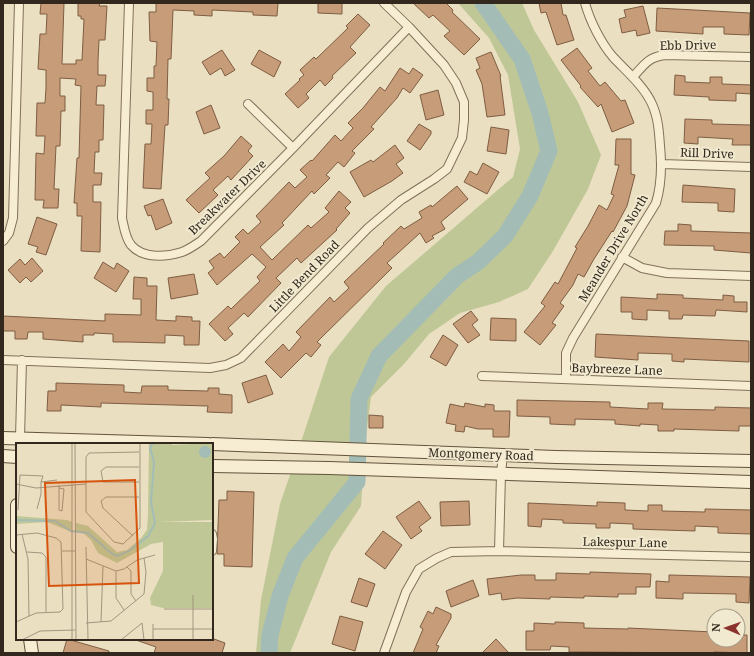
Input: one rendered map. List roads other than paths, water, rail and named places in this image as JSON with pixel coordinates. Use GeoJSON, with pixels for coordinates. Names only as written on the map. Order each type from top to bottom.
{"type":"FeatureCollection","features":[{"type":"Feature","properties":{"kind":"main road"},"geometry":{"type":"LineString","coordinates":[[3,438],[20,441],[145,443]]}},
{"type":"Feature","properties":{"kind":"main road","name":"Montgomery Road"},"geometry":{"type":"LineString","coordinates":[[213,444],[556,457],[751,461]]}},
{"type":"Feature","properties":{"kind":"main road"},"geometry":{"type":"LineString","coordinates":[[3,456],[16,457]]}},
{"type":"Feature","properties":{"kind":"main road","name":"Montgomery Road"},"geometry":{"type":"LineString","coordinates":[[213,466],[329,468],[751,482]]}},
{"type":"Feature","properties":{"kind":"main road"},"geometry":{"type":"LineString","coordinates":[[30,640],[32,653]]}},
{"type":"Feature","properties":{"kind":"street"},"geometry":{"type":"LineString","coordinates":[[3,241],[9,233],[13,218],[19,3]]}},
{"type":"Feature","properties":{"kind":"street","name":"Breakwater Drive"},"geometry":{"type":"LineString","coordinates":[[129,3],[122,218],[124,230],[131,245],[148,255],[167,256],[183,252],[201,241],[293,148],[408,27]]}},
{"type":"Feature","properties":{"kind":"street","name":"Little Bend Road"},"geometry":{"type":"LineString","coordinates":[[3,360],[210,368],[226,366],[241,358],[368,228],[401,200],[434,180],[447,169],[462,138],[464,102],[456,83],[444,65],[384,3]]}},
{"type":"Feature","properties":{"kind":"street","name":"Meander Drive North"},"geometry":{"type":"LineString","coordinates":[[566,379],[566,353],[570,343],[656,203],[661,187],[662,164],[658,121],[652,103],[633,77],[612,55],[599,35],[585,3]]}},
{"type":"Feature","properties":{"kind":"street","name":"Ebb Drive"},"geometry":{"type":"LineString","coordinates":[[633,77],[649,60],[656,56],[751,57]]}},
{"type":"Feature","properties":{"kind":"street"},"geometry":{"type":"LineString","coordinates":[[248,104],[293,148]]}},
{"type":"Feature","properties":{"kind":"street","name":"Rill Drive"},"geometry":{"type":"LineString","coordinates":[[662,164],[751,167]]}},
{"type":"Feature","properties":{"kind":"street"},"geometry":{"type":"LineString","coordinates":[[622,257],[642,268],[667,274],[751,276]]}},
{"type":"Feature","properties":{"kind":"street"},"geometry":{"type":"LineString","coordinates":[[20,441],[22,360]]}},
{"type":"Feature","properties":{"kind":"street","name":"Baybreeze Lane"},"geometry":{"type":"LineString","coordinates":[[482,376],[751,386]]}},
{"type":"Feature","properties":{"kind":"street"},"geometry":{"type":"LineString","coordinates":[[499,551],[503,454]]}},
{"type":"Feature","properties":{"kind":"street","name":"Lakespur Lane"},"geometry":{"type":"LineString","coordinates":[[384,653],[406,592],[419,569],[437,558],[451,552],[499,551],[751,557]]}},
{"type":"Feature","properties":{"kind":"waterway"},"geometry":{"type":"LineString","coordinates":[[269,653],[270,635],[280,596],[295,558],[357,482],[359,399],[379,356],[457,276],[478,262],[505,236],[530,196],[549,151],[540,113],[522,59],[483,3]]}}]}
